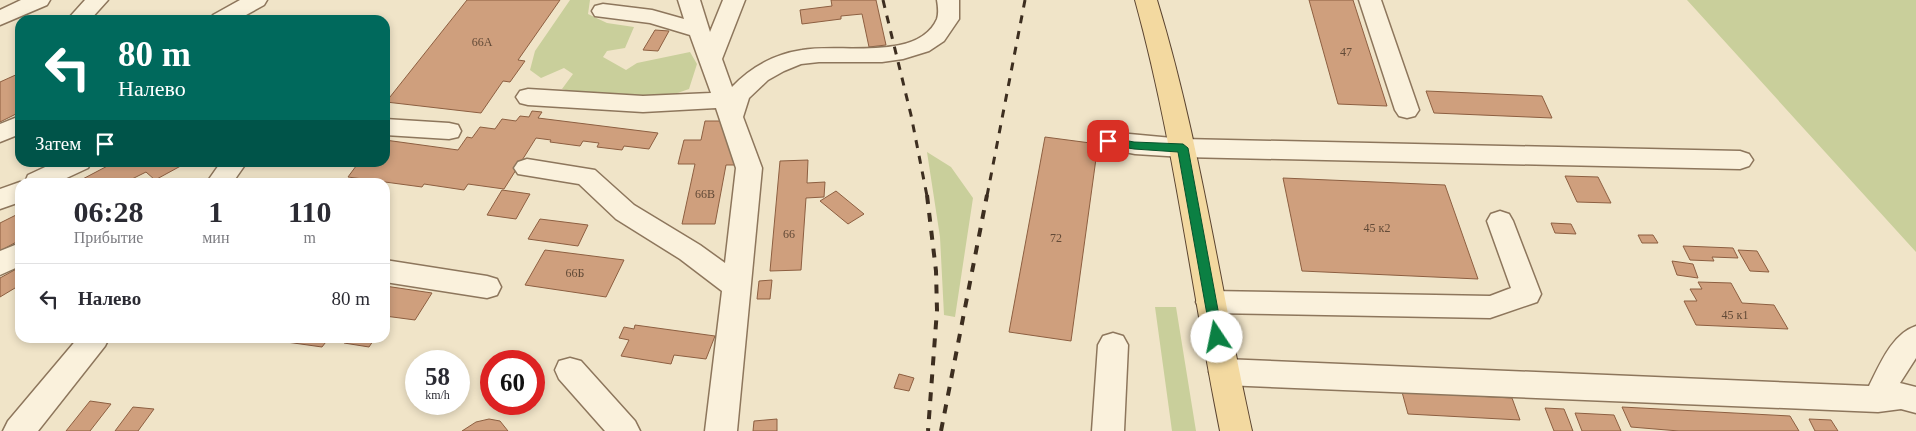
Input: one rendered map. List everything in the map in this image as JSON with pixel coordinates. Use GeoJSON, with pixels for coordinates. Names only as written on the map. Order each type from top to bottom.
{"type":"FeatureCollection","features":[{"type":"Feature","properties":{"kind":"main road"},"geometry":{"type":"LineString","coordinates":[[1146,0],[1161,49],[1183,148],[1210,302],[1236,431]]}},
{"type":"Feature","properties":{"kind":"street"},"geometry":{"type":"LineString","coordinates":[[0,18],[39,0]]}},
{"type":"Feature","properties":{"kind":"street"},"geometry":{"type":"LineString","coordinates":[[83,15],[97,0]]}},
{"type":"Feature","properties":{"kind":"street"},"geometry":{"type":"LineString","coordinates":[[230,15],[256,0]]}},
{"type":"Feature","properties":{"kind":"street"},"geometry":{"type":"LineString","coordinates":[[711,59],[734,0]]}},
{"type":"Feature","properties":{"kind":"street"},"geometry":{"type":"LineString","coordinates":[[728,109],[738,94],[758,76],[776,64],[803,56],[896,54],[918,48],[936,36],[948,18],[948,0]]}},
{"type":"Feature","properties":{"kind":"street"},"geometry":{"type":"LineString","coordinates":[[1370,0],[1407,110]]}},
{"type":"Feature","properties":{"kind":"street"},"geometry":{"type":"LineString","coordinates":[[603,11],[652,17],[699,31],[711,59],[749,168],[722,431]]}},
{"type":"Feature","properties":{"kind":"street"},"geometry":{"type":"LineString","coordinates":[[528,97],[728,109]]}},
{"type":"Feature","properties":{"kind":"street"},"geometry":{"type":"LineString","coordinates":[[0,134],[15,126]]}},
{"type":"Feature","properties":{"kind":"street"},"geometry":{"type":"LineString","coordinates":[[390,127],[449,131]]}},
{"type":"Feature","properties":{"kind":"street"},"geometry":{"type":"LineString","coordinates":[[1108,141],[1134,145],[1183,148],[1740,160]]}},
{"type":"Feature","properties":{"kind":"street"},"geometry":{"type":"LineString","coordinates":[[45,178],[68,167]]}},
{"type":"Feature","properties":{"kind":"street"},"geometry":{"type":"LineString","coordinates":[[223,178],[231,167]]}},
{"type":"Feature","properties":{"kind":"street"},"geometry":{"type":"LineString","coordinates":[[527,168],[586,176],[625,212],[690,252],[737,287]]}},
{"type":"Feature","properties":{"kind":"street"},"geometry":{"type":"LineString","coordinates":[[0,200],[15,193]]}},
{"type":"Feature","properties":{"kind":"street"},"geometry":{"type":"LineString","coordinates":[[1210,302],[1490,308],[1527,294],[1500,221]]}},
{"type":"Feature","properties":{"kind":"street"},"geometry":{"type":"LineString","coordinates":[[0,264],[15,256]]}},
{"type":"Feature","properties":{"kind":"street"},"geometry":{"type":"LineString","coordinates":[[390,272],[487,287]]}},
{"type":"Feature","properties":{"kind":"street"},"geometry":{"type":"LineString","coordinates":[[1878,399],[1888,376],[1903,351],[1916,338]]}},
{"type":"Feature","properties":{"kind":"street"},"geometry":{"type":"LineString","coordinates":[[19,431],[91,343]]}},
{"type":"Feature","properties":{"kind":"street"},"geometry":{"type":"LineString","coordinates":[[1108,431],[1113,344]]}},
{"type":"Feature","properties":{"kind":"street"},"geometry":{"type":"LineString","coordinates":[[570,370],[624,431]]}},
{"type":"Feature","properties":{"kind":"street"},"geometry":{"type":"LineString","coordinates":[[1224,372],[1878,399],[1901,396],[1916,400]]}},
{"type":"Feature","properties":{"kind":"lane"},"geometry":{"type":"LineString","coordinates":[[689,0],[699,31]]}},
{"type":"Feature","properties":{"kind":"green space"},"geometry":{"type":"Polygon","coordinates":[[[570,0],[590,0],[588,14],[607,23],[634,27],[625,48],[607,51],[603,57],[626,70],[637,63],[690,52],[697,64],[689,89],[669,96],[582,94],[562,89],[573,74],[564,68],[541,78],[530,70],[535,51],[570,0]]]}},
{"type":"Feature","properties":{"kind":"green space"},"geometry":{"type":"Polygon","coordinates":[[[1687,0],[1916,0],[1916,252],[1687,0]]]}},
{"type":"Feature","properties":{"kind":"green space"},"geometry":{"type":"Polygon","coordinates":[[[927,152],[951,167],[973,198],[955,317],[944,315],[940,237],[927,152]]]}},
{"type":"Feature","properties":{"kind":"green space"},"geometry":{"type":"Polygon","coordinates":[[[1155,307],[1176,307],[1196,431],[1172,431],[1155,307]]]}},
{"type":"Feature","properties":{"kind":"building"},"geometry":{"type":"Polygon","coordinates":[[[467,0],[560,0],[518,60],[525,61],[510,82],[503,81],[481,113],[390,102],[390,97],[467,0]]]}},
{"type":"Feature","properties":{"kind":"building"},"geometry":{"type":"Polygon","coordinates":[[[831,0],[876,0],[886,45],[869,47],[862,14],[802,24],[800,10],[832,6],[831,0]]]}},
{"type":"Feature","properties":{"kind":"building"},"geometry":{"type":"Polygon","coordinates":[[[1309,0],[1353,0],[1387,106],[1338,104],[1309,0]]]}},
{"type":"Feature","properties":{"kind":"building"},"geometry":{"type":"Polygon","coordinates":[[[655,30],[669,31],[658,51],[643,50],[655,30]]]}},
{"type":"Feature","properties":{"kind":"building"},"geometry":{"type":"Polygon","coordinates":[[[15,75],[15,114],[0,122],[0,82],[15,75]]]}},
{"type":"Feature","properties":{"kind":"building"},"geometry":{"type":"Polygon","coordinates":[[[1426,91],[1542,96],[1552,118],[1434,113],[1426,91]]]}},
{"type":"Feature","properties":{"kind":"building"},"geometry":{"type":"Polygon","coordinates":[[[532,111],[542,112],[538,118],[658,133],[649,149],[624,146],[622,150],[597,147],[599,143],[583,141],[580,146],[536,138],[504,189],[468,184],[464,190],[424,184],[422,187],[390,183],[390,178],[348,177],[355,167],[390,167],[390,141],[458,150],[467,137],[472,138],[480,127],[495,129],[502,119],[516,121],[520,116],[529,117],[532,111]]]}},
{"type":"Feature","properties":{"kind":"building"},"geometry":{"type":"Polygon","coordinates":[[[705,121],[727,121],[741,165],[726,165],[715,224],[682,224],[695,164],[678,164],[684,140],[701,140],[705,121]]]}},
{"type":"Feature","properties":{"kind":"building"},"geometry":{"type":"Polygon","coordinates":[[[1045,137],[1098,144],[1071,341],[1009,332],[1045,137]]]}},
{"type":"Feature","properties":{"kind":"building"},"geometry":{"type":"Polygon","coordinates":[[[808,160],[807,183],[825,182],[824,197],[806,198],[801,270],[770,271],[780,161],[808,160]]]}},
{"type":"Feature","properties":{"kind":"building"},"geometry":{"type":"Polygon","coordinates":[[[106,167],[179,167],[159,178],[153,178],[146,172],[134,178],[85,178],[106,167]]]}},
{"type":"Feature","properties":{"kind":"building"},"geometry":{"type":"Polygon","coordinates":[[[1565,176],[1598,177],[1611,203],[1577,202],[1565,176]]]}},
{"type":"Feature","properties":{"kind":"building"},"geometry":{"type":"Polygon","coordinates":[[[1283,178],[1445,185],[1478,279],[1302,271],[1283,178]]]}},
{"type":"Feature","properties":{"kind":"building"},"geometry":{"type":"Polygon","coordinates":[[[502,190],[530,194],[516,219],[487,215],[502,190]]]}},
{"type":"Feature","properties":{"kind":"building"},"geometry":{"type":"Polygon","coordinates":[[[836,191],[864,214],[848,224],[820,201],[836,191]]]}},
{"type":"Feature","properties":{"kind":"building"},"geometry":{"type":"Polygon","coordinates":[[[15,216],[15,243],[0,251],[0,223],[15,216]]]}},
{"type":"Feature","properties":{"kind":"building"},"geometry":{"type":"Polygon","coordinates":[[[540,219],[588,225],[578,246],[528,239],[540,219]]]}},
{"type":"Feature","properties":{"kind":"building"},"geometry":{"type":"Polygon","coordinates":[[[1551,223],[1571,224],[1576,234],[1555,233],[1551,223]]]}},
{"type":"Feature","properties":{"kind":"building"},"geometry":{"type":"Polygon","coordinates":[[[1638,235],[1653,235],[1658,243],[1642,243],[1638,235]]]}},
{"type":"Feature","properties":{"kind":"building"},"geometry":{"type":"Polygon","coordinates":[[[1683,246],[1733,248],[1738,258],[1712,257],[1714,261],[1690,260],[1683,246]]]}},
{"type":"Feature","properties":{"kind":"building"},"geometry":{"type":"Polygon","coordinates":[[[545,250],[624,260],[606,297],[525,285],[545,250]]]}},
{"type":"Feature","properties":{"kind":"building"},"geometry":{"type":"Polygon","coordinates":[[[1738,250],[1757,251],[1769,272],[1750,271],[1738,250]]]}},
{"type":"Feature","properties":{"kind":"building"},"geometry":{"type":"Polygon","coordinates":[[[1672,261],[1693,264],[1698,278],[1677,275],[1672,261]]]}},
{"type":"Feature","properties":{"kind":"building"},"geometry":{"type":"Polygon","coordinates":[[[15,270],[15,288],[0,297],[0,278],[15,270]]]}},
{"type":"Feature","properties":{"kind":"building"},"geometry":{"type":"Polygon","coordinates":[[[772,280],[770,299],[757,299],[759,281],[772,280]]]}},
{"type":"Feature","properties":{"kind":"building"},"geometry":{"type":"Polygon","coordinates":[[[1698,282],[1731,283],[1742,303],[1774,305],[1788,329],[1696,325],[1684,301],[1697,301],[1690,289],[1702,289],[1698,282]]]}},
{"type":"Feature","properties":{"kind":"building"},"geometry":{"type":"Polygon","coordinates":[[[390,287],[432,293],[415,320],[390,317],[390,287]]]}},
{"type":"Feature","properties":{"kind":"building"},"geometry":{"type":"Polygon","coordinates":[[[635,325],[715,336],[706,359],[674,355],[671,364],[621,356],[629,340],[619,338],[624,327],[634,329],[635,325]]]}},
{"type":"Feature","properties":{"kind":"building"},"geometry":{"type":"Polygon","coordinates":[[[294,343],[325,343],[322,347],[294,343]]]}},
{"type":"Feature","properties":{"kind":"building"},"geometry":{"type":"Polygon","coordinates":[[[344,343],[372,343],[369,347],[344,343]]]}},
{"type":"Feature","properties":{"kind":"building"},"geometry":{"type":"Polygon","coordinates":[[[899,374],[914,378],[909,391],[894,388],[899,374]]]}},
{"type":"Feature","properties":{"kind":"building"},"geometry":{"type":"Polygon","coordinates":[[[1402,392],[1512,398],[1520,420],[1408,414],[1402,392]]]}},
{"type":"Feature","properties":{"kind":"building"},"geometry":{"type":"Polygon","coordinates":[[[90,401],[111,404],[90,431],[66,431],[90,401]]]}},
{"type":"Feature","properties":{"kind":"building"},"geometry":{"type":"Polygon","coordinates":[[[133,407],[154,409],[138,431],[115,431],[133,407]]]}},
{"type":"Feature","properties":{"kind":"building"},"geometry":{"type":"Polygon","coordinates":[[[1622,407],[1790,416],[1799,431],[1679,431],[1631,427],[1622,407]]]}},
{"type":"Feature","properties":{"kind":"building"},"geometry":{"type":"Polygon","coordinates":[[[1545,408],[1564,409],[1573,431],[1554,431],[1545,408]]]}},
{"type":"Feature","properties":{"kind":"building"},"geometry":{"type":"Polygon","coordinates":[[[1575,413],[1614,415],[1621,431],[1582,431],[1575,413]]]}},
{"type":"Feature","properties":{"kind":"building"},"geometry":{"type":"Polygon","coordinates":[[[489,419],[500,421],[508,431],[462,431],[476,422],[489,419]]]}},
{"type":"Feature","properties":{"kind":"building"},"geometry":{"type":"Polygon","coordinates":[[[777,419],[777,431],[753,431],[754,421],[777,419]]]}},
{"type":"Feature","properties":{"kind":"building"},"geometry":{"type":"Polygon","coordinates":[[[1809,419],[1831,420],[1838,431],[1815,431],[1809,419]]]}},
{"type":"Feature","properties":{"kind":"railway"},"geometry":{"type":"LineString","coordinates":[[883,0],[911,115],[927,196]]}},
{"type":"Feature","properties":{"kind":"railway"},"geometry":{"type":"LineString","coordinates":[[987,196],[1025,0]]}},
{"type":"Feature","properties":{"kind":"railway"},"geometry":{"type":"LineString","coordinates":[[927,195],[936,271],[937,310],[928,431]]}},
{"type":"Feature","properties":{"kind":"railway"},"geometry":{"type":"LineString","coordinates":[[941,431],[987,195]]}},
{"type":"Feature","properties":{"kind":"route"},"geometry":{"type":"LineString","coordinates":[[1108,141],[1134,145],[1183,148],[1217,337]]}}]}
